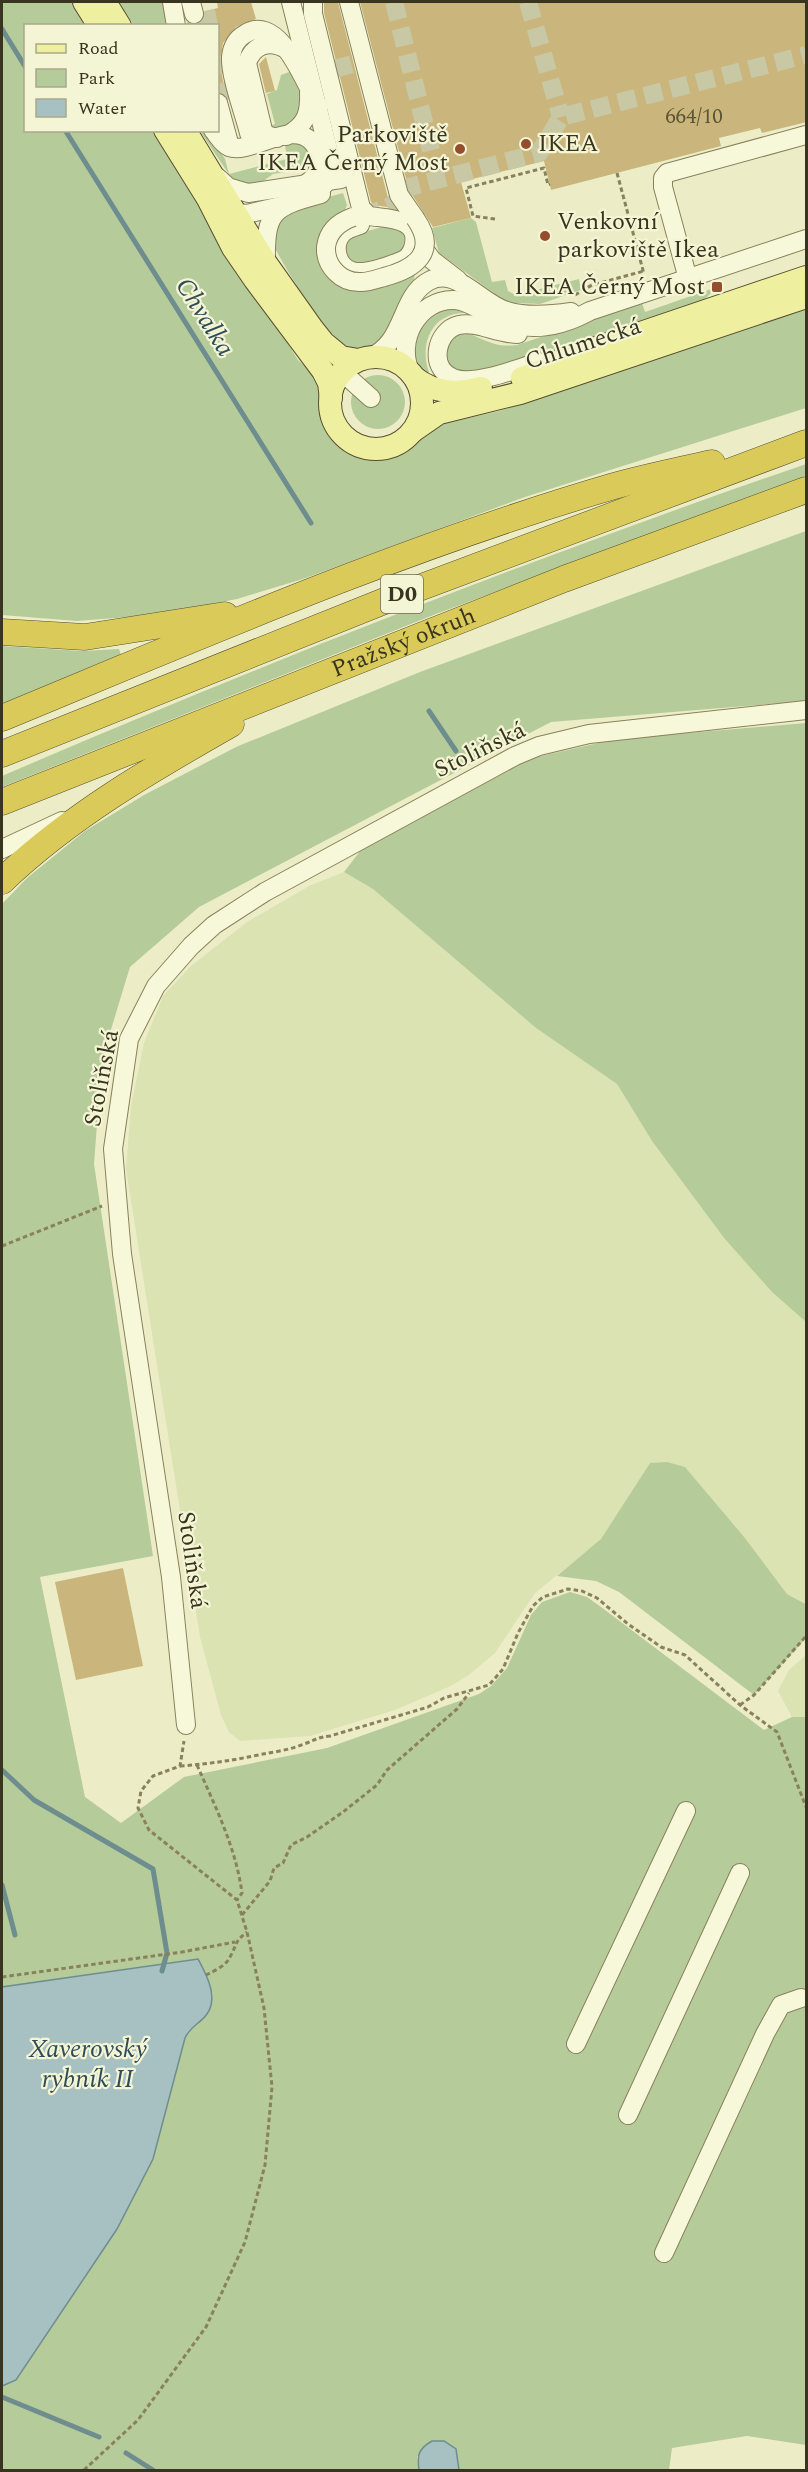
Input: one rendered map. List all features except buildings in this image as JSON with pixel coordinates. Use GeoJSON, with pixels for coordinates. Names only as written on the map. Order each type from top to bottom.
{"type":"FeatureCollection","features":[{"type":"Feature","properties":{"kind":"highway"},"geometry":{"type":"LineString","coordinates":[[2,718],[279,606],[487,527],[616,485],[807,442]]}},
{"type":"Feature","properties":{"kind":"highway","name":"Pražský okruh"},"geometry":{"type":"LineString","coordinates":[[2,754],[376,604],[807,442]]}},
{"type":"Feature","properties":{"kind":"highway","name":"Pražský okruh"},"geometry":{"type":"LineString","coordinates":[[2,802],[564,579],[807,490]]}},
{"type":"Feature","properties":{"kind":"highway"},"geometry":{"type":"LineString","coordinates":[[2,632],[85,637],[134,631],[279,606]]}},
{"type":"Feature","properties":{"kind":"highway"},"geometry":{"type":"LineString","coordinates":[[2,881],[53,835],[105,800],[176,755],[314,678]]}},
{"type":"Feature","properties":{"kind":"main road"},"geometry":{"type":"LineString","coordinates":[[84,2],[98,24]]}},
{"type":"Feature","properties":{"kind":"main road"},"geometry":{"type":"LineString","coordinates":[[105,2],[119,24]]}},
{"type":"Feature","properties":{"kind":"main road"},"geometry":{"type":"LineString","coordinates":[[166,132],[208,199],[233,248],[323,371],[329,383],[331,398],[335,423],[344,435],[358,445],[372,448],[389,447],[413,431],[422,405],[421,392],[413,376],[394,360],[380,357],[356,363],[334,384],[331,398]]}},
{"type":"Feature","properties":{"kind":"main road"},"geometry":{"type":"LineString","coordinates":[[186,132],[266,264],[324,343],[341,357],[356,363]]}},
{"type":"Feature","properties":{"kind":"main road","name":"Chlumecká"},"geometry":{"type":"LineString","coordinates":[[413,376],[437,390],[464,392],[520,378],[545,370],[561,360],[807,277]]}},
{"type":"Feature","properties":{"kind":"main road","name":"Chlumecká"},"geometry":{"type":"LineString","coordinates":[[413,431],[439,413],[519,393],[807,297]]}},
{"type":"Feature","properties":{"kind":"lane"},"geometry":{"type":"LineString","coordinates":[[172,2],[176,24]]}},
{"type":"Feature","properties":{"kind":"lane"},"geometry":{"type":"LineString","coordinates":[[211,172],[228,187],[242,193],[336,183],[291,2]]}},
{"type":"Feature","properties":{"kind":"lane"},"geometry":{"type":"LineString","coordinates":[[313,2],[313,14],[362,208],[369,216],[410,221],[422,229],[423,250],[416,263],[402,272],[362,282],[349,281],[338,275],[330,266],[327,244],[332,232],[340,223],[356,221]]}},
{"type":"Feature","properties":{"kind":"lane"},"geometry":{"type":"LineString","coordinates":[[349,2],[399,195],[410,221]]}},
{"type":"Feature","properties":{"kind":"lane"},"geometry":{"type":"LineString","coordinates":[[262,141],[271,137],[263,130],[246,63],[253,50],[259,46],[273,43],[286,49],[318,106]]}},
{"type":"Feature","properties":{"kind":"lane"},"geometry":{"type":"LineString","coordinates":[[223,102],[241,141],[262,141],[298,128],[308,116],[310,109],[308,66]]}},
{"type":"Feature","properties":{"kind":"lane"},"geometry":{"type":"LineString","coordinates":[[214,132],[223,144],[233,148],[300,135],[312,141],[316,148],[319,168],[316,175],[292,203],[278,211],[267,226],[266,264]]}},
{"type":"Feature","properties":{"kind":"lane"},"geometry":{"type":"LineString","coordinates":[[688,279],[663,187],[663,178],[667,173],[807,135]]}},
{"type":"Feature","properties":{"kind":"lane"},"geometry":{"type":"LineString","coordinates":[[233,248],[230,232],[235,214],[248,205],[306,188]]}},
{"type":"Feature","properties":{"kind":"lane"},"geometry":{"type":"LineString","coordinates":[[208,199],[223,210],[235,214],[254,213],[292,203]]}},
{"type":"Feature","properties":{"kind":"lane"},"geometry":{"type":"LineString","coordinates":[[561,360],[542,360],[500,374],[463,379],[449,376],[439,363],[438,347],[440,340],[453,326],[469,324],[510,334],[529,333],[572,321],[590,311],[807,239]]}},
{"type":"Feature","properties":{"kind":"lane"},"geometry":{"type":"LineString","coordinates":[[422,286],[424,259],[494,306],[508,311],[550,315],[590,311]]}},
{"type":"Feature","properties":{"kind":"lane"},"geometry":{"type":"LineString","coordinates":[[371,398],[356,363],[383,350],[393,339],[410,303],[422,286],[433,279],[450,276]]}},
{"type":"Feature","properties":{"kind":"lane"},"geometry":{"type":"LineString","coordinates":[[440,303],[450,276]]}},
{"type":"Feature","properties":{"kind":"lane"},"geometry":{"type":"LineString","coordinates":[[413,376],[405,354],[408,333],[421,315],[440,303],[451,300],[463,302],[510,324],[552,327]]}},
{"type":"Feature","properties":{"kind":"lane","name":"Stoliňská"},"geometry":{"type":"LineString","coordinates":[[186,1725],[171,1577],[122,1254],[113,1149],[129,1039],[156,986],[190,946],[214,925],[265,892],[515,756],[539,746],[589,734],[807,710]]}},
{"type":"Feature","properties":{"kind":"lane"},"geometry":{"type":"LineString","coordinates":[[2,849],[105,800]]}},
{"type":"Feature","properties":{"kind":"lane"},"geometry":{"type":"LineString","coordinates":[[576,2044],[686,1810]]}},
{"type":"Feature","properties":{"kind":"lane"},"geometry":{"type":"LineString","coordinates":[[628,2115],[740,1873]]}},
{"type":"Feature","properties":{"kind":"lane"},"geometry":{"type":"LineString","coordinates":[[664,2253],[765,2034],[781,2005],[801,1998]]}},
{"type":"Feature","properties":{"kind":"path"},"geometry":{"type":"LineString","coordinates":[[495,219],[473,216],[466,188],[544,168],[550,184]]}},
{"type":"Feature","properties":{"kind":"path"},"geometry":{"type":"LineString","coordinates":[[617,173],[649,292]]}},
{"type":"Feature","properties":{"kind":"path"},"geometry":{"type":"LineString","coordinates":[[582,293],[592,285],[644,271]]}},
{"type":"Feature","properties":{"kind":"path"},"geometry":{"type":"LineString","coordinates":[[2,1245],[118,1200]]}},
{"type":"Feature","properties":{"kind":"path"},"geometry":{"type":"LineString","coordinates":[[84,2470],[138,2420],[206,2327],[244,2242],[265,2165],[272,2087],[264,2008],[247,1932],[237,1900],[149,1830],[138,1808],[141,1791],[153,1776],[180,1766],[226,1762],[234,1758],[304,1744],[316,1737],[330,1736],[428,1707],[444,1698],[468,1693],[489,1685],[503,1669],[532,1606],[543,1596],[568,1589],[582,1591],[597,1598],[661,1647],[685,1655],[741,1705],[777,1732],[807,1807]]}},
{"type":"Feature","properties":{"kind":"path"},"geometry":{"type":"LineString","coordinates":[[741,1705],[754,1695],[807,1636]]}},
{"type":"Feature","properties":{"kind":"path"},"geometry":{"type":"LineString","coordinates":[[242,1915],[270,1881],[274,1868],[283,1863],[291,1845],[307,1837],[343,1812],[377,1785],[387,1770],[457,1709],[468,1693]]}},
{"type":"Feature","properties":{"kind":"path"},"geometry":{"type":"LineString","coordinates":[[180,1766],[186,1725]]}},
{"type":"Feature","properties":{"kind":"path"},"geometry":{"type":"LineString","coordinates":[[196,1765],[225,1829],[239,1874],[242,1893],[237,1900]]}},
{"type":"Feature","properties":{"kind":"path"},"geometry":{"type":"LineString","coordinates":[[2,1977],[182,1952],[235,1942],[247,1932]]}},
{"type":"Feature","properties":{"kind":"path"},"geometry":{"type":"LineString","coordinates":[[206,1975],[217,1970],[230,1959],[235,1942]]}},
{"type":"Feature","properties":{"kind":"green space"},"geometry":{"type":"Polygon","coordinates":[[[2,2],[72,2],[86,24],[24,24],[24,132],[155,132],[298,360],[317,381],[327,429],[343,447],[354,453],[365,457],[389,458],[411,448],[428,431],[438,425],[499,411],[806,309],[806,408],[525,497],[303,579],[237,599],[154,615],[77,621],[2,615],[2,2]]]}},
{"type":"Feature","properties":{"kind":"green space"},"geometry":{"type":"Polygon","coordinates":[[[118,2],[169,2],[171,24],[133,24],[118,2]]]}},
{"type":"Feature","properties":{"kind":"green space"},"geometry":{"type":"Polygon","coordinates":[[[289,72],[295,75],[305,105],[295,123],[271,129],[266,127],[275,124],[267,94],[277,90],[281,75],[289,72]]]}},
{"type":"Feature","properties":{"kind":"green space"},"geometry":{"type":"Polygon","coordinates":[[[201,132],[208,132],[225,159],[229,174],[287,159],[285,144],[295,142],[306,148],[309,164],[304,169],[273,174],[258,185],[237,182],[230,176],[201,132]]]}},
{"type":"Feature","properties":{"kind":"green space"},"geometry":{"type":"Polygon","coordinates":[[[343,193],[347,205],[342,211],[324,265],[415,271],[414,281],[385,338],[378,344],[364,348],[347,346],[329,330],[296,285],[274,246],[275,234],[280,224],[297,209],[343,193]]]}},
{"type":"Feature","properties":{"kind":"green space"},"geometry":{"type":"Polygon","coordinates":[[[471,218],[476,222],[492,282],[505,280],[508,291],[516,295],[579,279],[581,290],[540,304],[514,303],[502,299],[439,253],[432,228],[471,218]]]}},
{"type":"Feature","properties":{"kind":"green space"},"geometry":{"type":"Polygon","coordinates":[[[390,225],[397,227],[405,235],[403,249],[399,252],[381,260],[362,264],[353,263],[345,255],[347,239],[352,235],[390,225]]]}},
{"type":"Feature","properties":{"kind":"green space"},"geometry":{"type":"Polygon","coordinates":[[[717,287],[702,302],[507,366],[465,374],[451,368],[445,356],[448,344],[457,333],[469,334],[498,345],[517,345],[642,303],[645,312],[717,287]]]}},
{"type":"Feature","properties":{"kind":"green space"},"geometry":{"type":"Polygon","coordinates":[[[452,308],[465,310],[465,313],[444,318],[431,332],[426,351],[429,372],[427,374],[414,353],[416,333],[430,318],[452,308]]]}},
{"type":"Feature","properties":{"kind":"green space"},"geometry":{"type":"Polygon","coordinates":[[[378,375],[388,377],[397,383],[403,392],[405,402],[403,412],[397,421],[388,427],[378,429],[368,427],[359,421],[353,412],[351,402],[353,392],[359,383],[368,377],[378,375]]]}},
{"type":"Feature","properties":{"kind":"green space"},"geometry":{"type":"Polygon","coordinates":[[[806,464],[806,476],[436,614],[2,787],[2,776],[201,692],[401,612],[603,536],[806,464]]]}},
{"type":"Feature","properties":{"kind":"green space"},"geometry":{"type":"Polygon","coordinates":[[[806,531],[806,701],[551,722],[199,907],[130,967],[102,1059],[94,1164],[153,1556],[40,1577],[85,1797],[121,1823],[184,1777],[327,1748],[479,1694],[491,1686],[507,1668],[531,1615],[542,1602],[570,1592],[587,1597],[764,1730],[792,1717],[806,1717],[806,2445],[747,2436],[672,2448],[669,2470],[459,2470],[456,2449],[417,2456],[419,2470],[2,2470],[2,2386],[16,2380],[117,2229],[153,2159],[185,2038],[190,2028],[208,2013],[209,1981],[198,1959],[2,1987],[2,904],[27,878],[85,831],[144,795],[236,747],[420,672],[806,531]]]}},
{"type":"Feature","properties":{"kind":"green space"},"geometry":{"type":"Polygon","coordinates":[[[2,646],[82,651],[119,649],[121,655],[2,704],[2,646]]]}},
{"type":"Feature","properties":{"kind":"green space"},"geometry":{"type":"Polygon","coordinates":[[[806,723],[806,1322],[772,1292],[724,1238],[652,1141],[617,1084],[536,1028],[373,889],[344,872],[361,850],[439,800],[532,758],[616,739],[806,723]]]}},
{"type":"Feature","properties":{"kind":"green space"},"geometry":{"type":"Polygon","coordinates":[[[344,872],[373,889],[536,1028],[617,1084],[652,1141],[724,1238],[772,1292],[806,1322],[806,1603],[787,1594],[745,1538],[685,1467],[650,1463],[601,1540],[535,1593],[495,1653],[469,1675],[451,1686],[395,1710],[310,1736],[240,1741],[229,1732],[221,1715],[200,1637],[126,1169],[131,1106],[144,1043],[163,996],[191,966],[247,922],[311,885],[344,872]]]}},
{"type":"Feature","properties":{"kind":"green space"},"geometry":{"type":"Polygon","coordinates":[[[667,1462],[685,1467],[745,1538],[787,1594],[806,1604],[806,1638],[754,1695],[619,1592],[596,1581],[557,1576],[601,1539],[650,1463],[667,1462]]]}},
{"type":"Feature","properties":{"kind":"green space"},"geometry":{"type":"Polygon","coordinates":[[[806,1655],[806,1717],[792,1717],[778,1691],[789,1670],[806,1655]]]}},
{"type":"Feature","properties":{"kind":"water","name":"Xaverovský rybník II"},"geometry":{"type":"Polygon","coordinates":[[[198,1959],[210,1986],[212,2000],[207,2014],[185,2038],[153,2159],[117,2229],[16,2380],[2,2386],[2,1987],[198,1959]]]}},
{"type":"Feature","properties":{"kind":"water"},"geometry":{"type":"Polygon","coordinates":[[[432,2441],[444,2441],[456,2449],[459,2470],[419,2470],[419,2453],[432,2441]]]}},
{"type":"Feature","properties":{"kind":"waterway","name":"Chvalka"},"geometry":{"type":"LineString","coordinates":[[2,29],[24,65]]}},
{"type":"Feature","properties":{"kind":"waterway","name":"Chvalka"},"geometry":{"type":"LineString","coordinates":[[66,132],[311,523]]}},
{"type":"Feature","properties":{"kind":"waterway","name":"Chvalka"},"geometry":{"type":"LineString","coordinates":[[429,711],[456,751]]}},
{"type":"Feature","properties":{"kind":"waterway"},"geometry":{"type":"LineString","coordinates":[[2,1770],[34,1800],[153,1869],[167,1953],[162,1971]]}},
{"type":"Feature","properties":{"kind":"waterway"},"geometry":{"type":"LineString","coordinates":[[2,1885],[15,1935]]}},
{"type":"Feature","properties":{"kind":"waterway"},"geometry":{"type":"LineString","coordinates":[[2,2397],[99,2437]]}},
{"type":"Feature","properties":{"kind":"waterway"},"geometry":{"type":"LineString","coordinates":[[126,2453],[153,2470]]}},
{"type":"Feature","properties":{"kind":"tunnel"},"geometry":{"type":"LineString","coordinates":[[394,2],[433,158]]}},
{"type":"Feature","properties":{"kind":"tunnel"},"geometry":{"type":"LineString","coordinates":[[528,2],[561,117]]}},
{"type":"Feature","properties":{"kind":"tunnel"},"geometry":{"type":"LineString","coordinates":[[206,11],[209,24]]}},
{"type":"Feature","properties":{"kind":"tunnel"},"geometry":{"type":"LineString","coordinates":[[402,189],[539,153],[561,117],[806,55]]}},
{"type":"Feature","properties":{"kind":"tunnel"},"geometry":{"type":"LineString","coordinates":[[219,60],[229,101]]}},
{"type":"Feature","properties":{"kind":"tunnel"},"geometry":{"type":"LineString","coordinates":[[334,69],[368,60]]}},
{"type":"Feature","properties":{"kind":"tunnel"},"geometry":{"type":"LineString","coordinates":[[362,215],[392,205],[402,189]]}},
{"type":"Feature","properties":{"kind":"place","name":"IKEA"},"geometry":{"type":"Point","coordinates":[526,144]}},
{"type":"Feature","properties":{"kind":"place","name":"Parkoviště IKEA Černý Most"},"geometry":{"type":"Point","coordinates":[460,149]}},
{"type":"Feature","properties":{"kind":"place","name":"Venkovní parkoviště Ikea"},"geometry":{"type":"Point","coordinates":[545,236]}},
{"type":"Feature","properties":{"kind":"place","name":"IKEA Černý Most"},"geometry":{"type":"Point","coordinates":[717,287]}}]}
